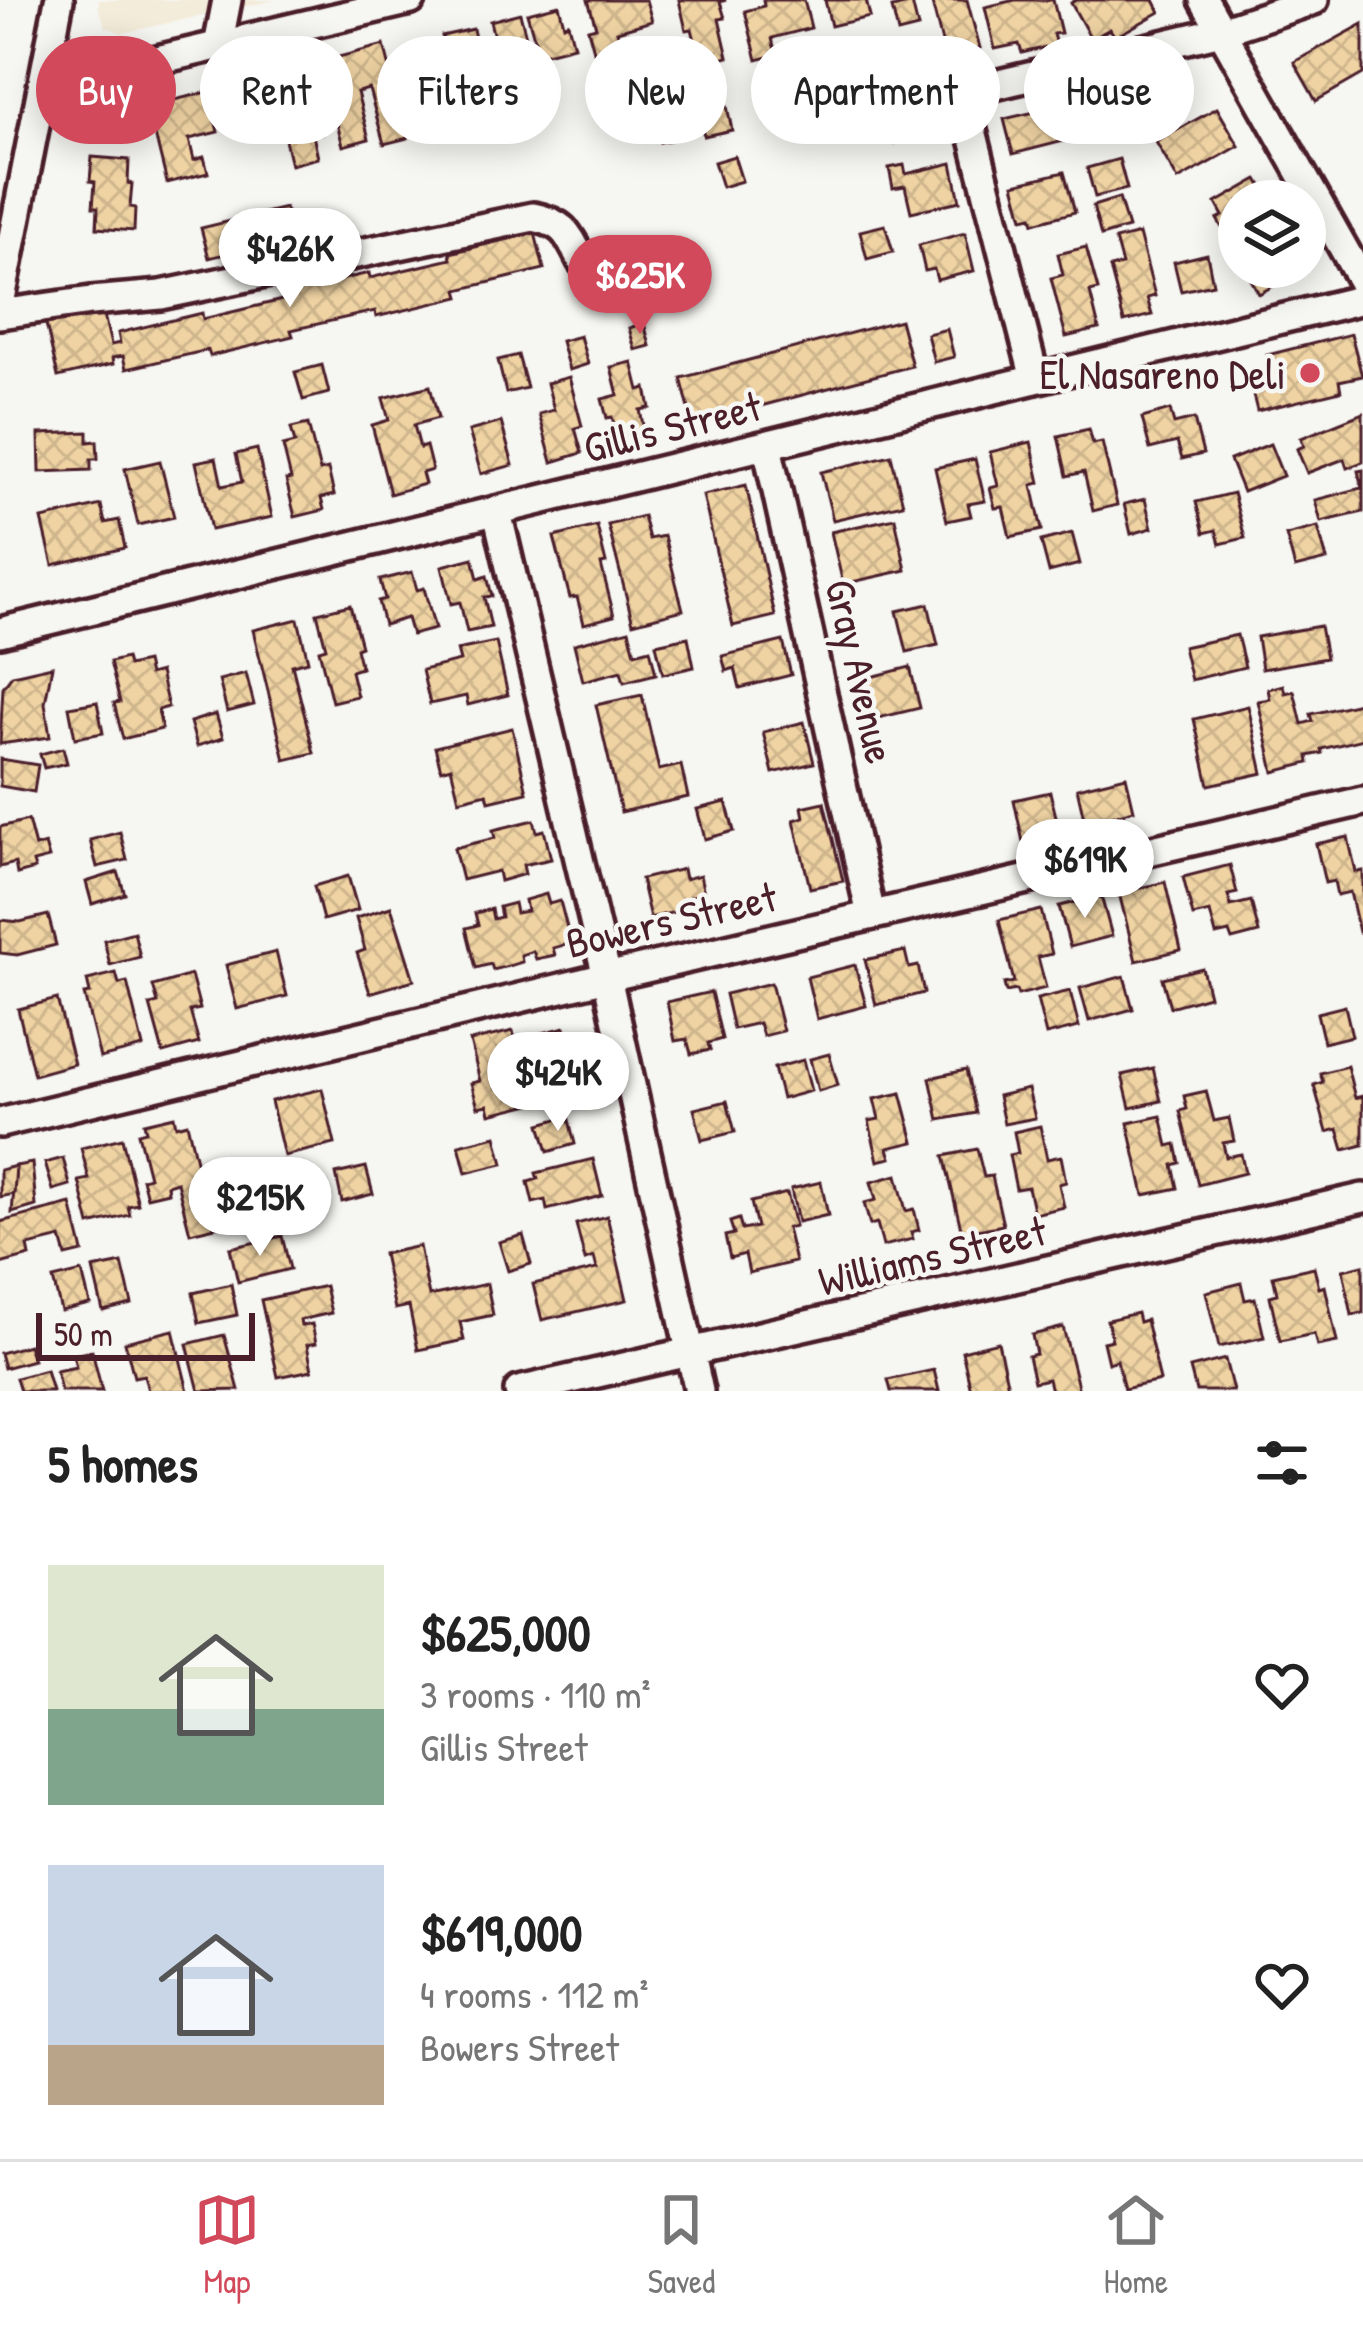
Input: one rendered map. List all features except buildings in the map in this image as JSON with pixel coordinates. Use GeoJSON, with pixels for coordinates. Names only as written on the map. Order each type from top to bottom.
{"type":"FeatureCollection","features":[{"type":"Feature","properties":{"kind":"street"},"geometry":{"type":"LineString","coordinates":[[52,36],[58,0]]}},
{"type":"Feature","properties":{"kind":"street"},"geometry":{"type":"LineString","coordinates":[[220,36],[227,0]]}},
{"type":"Feature","properties":{"kind":"street"},"geometry":{"type":"LineString","coordinates":[[1204,0],[1363,284]]}},
{"type":"Feature","properties":{"kind":"street"},"geometry":{"type":"LineString","coordinates":[[1035,379],[967,97],[978,89],[1221,32],[1314,0]]}},
{"type":"Feature","properties":{"kind":"street"},"geometry":{"type":"LineString","coordinates":[[258,36],[394,2]]}},
{"type":"Feature","properties":{"kind":"street"},"geometry":{"type":"LineString","coordinates":[[0,304],[36,122]]}},
{"type":"Feature","properties":{"kind":"street"},"geometry":{"type":"LineString","coordinates":[[0,314],[160,295],[533,217],[553,221],[566,230],[582,261]]}},
{"type":"Feature","properties":{"kind":"street","name":"Gillis Street"},"geometry":{"type":"LineString","coordinates":[[0,632],[1363,299]]}},
{"type":"Feature","properties":{"kind":"street","name":"Gray Avenue"},"geometry":{"type":"LineString","coordinates":[[767,446],[871,915]]}},
{"type":"Feature","properties":{"kind":"street"},"geometry":{"type":"LineString","coordinates":[[497,512],[699,1391]]}},
{"type":"Feature","properties":{"kind":"street","name":"Bowers Street"},"geometry":{"type":"LineString","coordinates":[[0,1123],[1363,801]]}},
{"type":"Feature","properties":{"kind":"street","name":"Williams Street"},"geometry":{"type":"LineString","coordinates":[[519,1391],[1363,1198]]}},
{"type":"Feature","properties":{"kind":"shaded area"},"geometry":{"type":"Polygon","coordinates":[[[99,0],[275,0],[122,33],[106,27],[99,0]]]}},
{"type":"Feature","properties":{"kind":"place","name":"El Nasareno Deli"},"geometry":{"type":"Point","coordinates":[1310,373]}}]}
